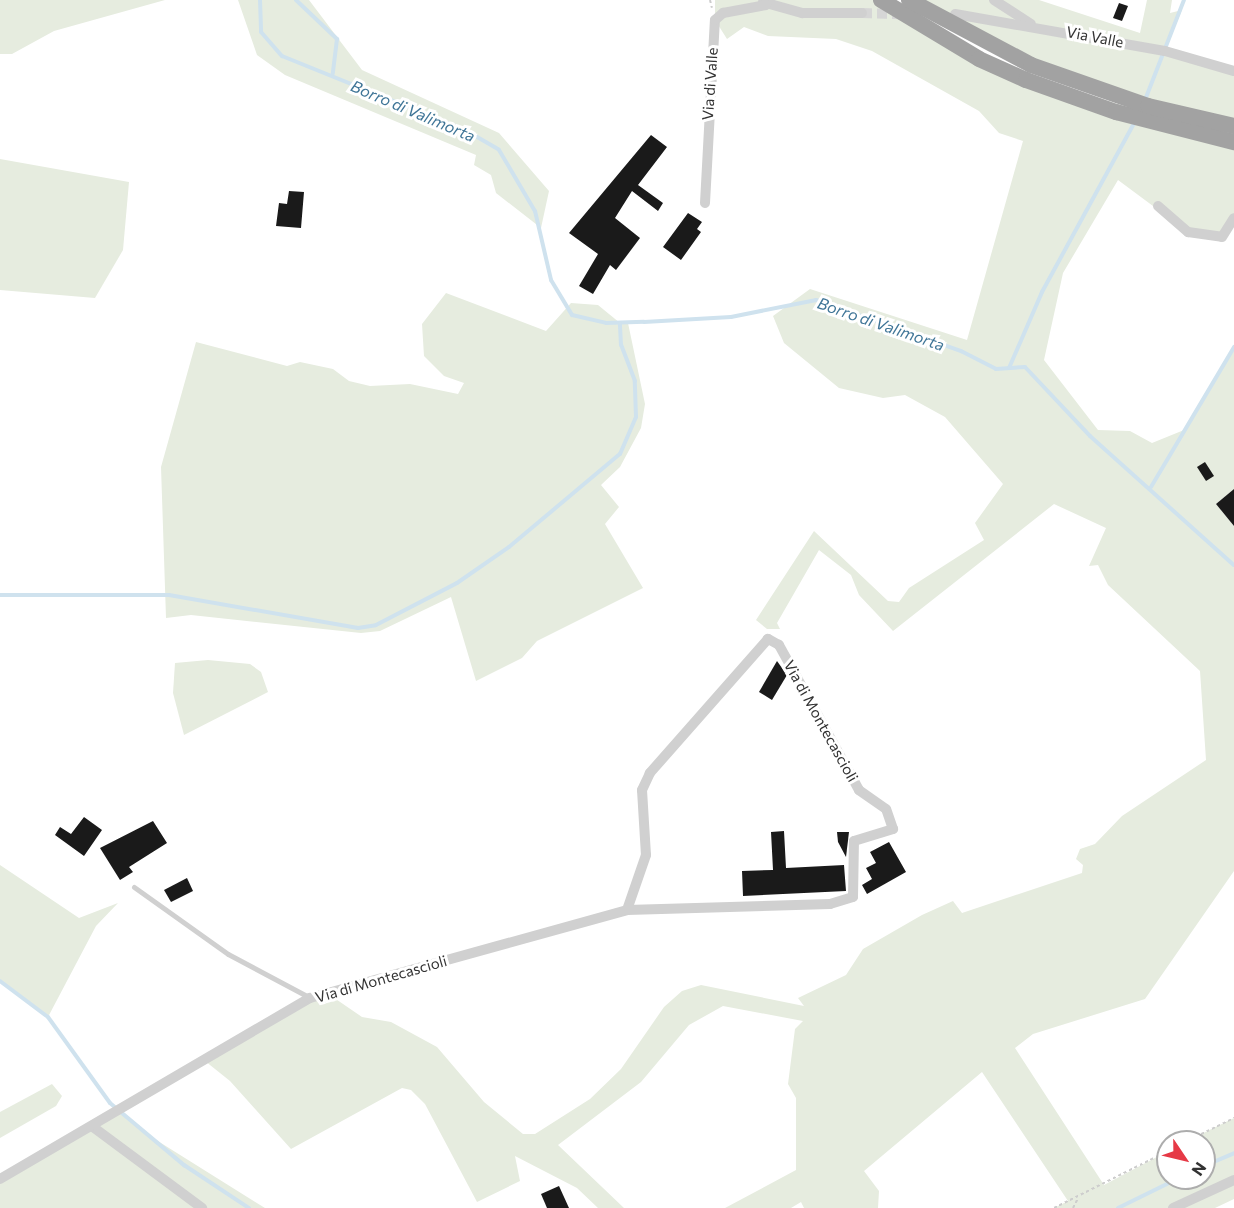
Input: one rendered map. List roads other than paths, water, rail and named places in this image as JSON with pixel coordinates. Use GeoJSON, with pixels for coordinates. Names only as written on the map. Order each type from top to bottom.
{"type":"FeatureCollection","features":[{"type":"Feature","properties":{"kind":"highway"},"geometry":{"type":"LineString","coordinates":[[881,0],[979,59],[1026,80],[1146,121],[1234,142]]}},
{"type":"Feature","properties":{"kind":"highway"},"geometry":{"type":"LineString","coordinates":[[909,0],[1031,65],[1148,106],[1234,126]]}},
{"type":"Feature","properties":{"kind":"street"},"geometry":{"type":"LineString","coordinates":[[994,0],[1034,26]]}},
{"type":"Feature","properties":{"kind":"street","name":"Via di Valle"},"geometry":{"type":"LineString","coordinates":[[705,203],[715,20],[723,13],[763,3],[802,14],[862,13]]}},
{"type":"Feature","properties":{"kind":"street","name":"Via Valle"},"geometry":{"type":"LineString","coordinates":[[955,14],[1034,26],[1169,52],[1234,71]]}},
{"type":"Feature","properties":{"kind":"street"},"geometry":{"type":"LineString","coordinates":[[1158,206],[1188,232],[1222,237],[1234,218]]}},
{"type":"Feature","properties":{"kind":"street","name":"Via di Montecascioli"},"geometry":{"type":"LineString","coordinates":[[0,1179],[93,1127],[310,998],[627,910],[830,904],[853,897],[854,841],[892,829],[886,809],[859,790],[779,645],[768,639],[650,773],[642,790],[646,855],[627,910]]}},
{"type":"Feature","properties":{"kind":"street"},"geometry":{"type":"LineString","coordinates":[[93,1127],[202,1208]]}},
{"type":"Feature","properties":{"kind":"street"},"geometry":{"type":"LineString","coordinates":[[1173,1208],[1234,1180]]}},
{"type":"Feature","properties":{"kind":"lane"},"geometry":{"type":"LineString","coordinates":[[134,887],[228,954],[310,998]]}},
{"type":"Feature","properties":{"kind":"waterway","name":"Borro di Valimorta"},"geometry":{"type":"LineString","coordinates":[[260,0],[261,32],[282,56],[465,130],[499,150],[535,211],[551,280],[572,315],[606,323],[731,317],[816,300],[961,351],[996,369],[1025,367],[1090,436],[1234,565]]}},
{"type":"Feature","properties":{"kind":"waterway"},"geometry":{"type":"LineString","coordinates":[[296,0],[337,39],[333,74]]}},
{"type":"Feature","properties":{"kind":"waterway"},"geometry":{"type":"LineString","coordinates":[[1145,100],[1184,0]]}},
{"type":"Feature","properties":{"kind":"waterway"},"geometry":{"type":"LineString","coordinates":[[1009,368],[1042,292],[1134,123]]}},
{"type":"Feature","properties":{"kind":"waterway"},"geometry":{"type":"LineString","coordinates":[[0,595],[169,595],[358,628],[376,625],[457,583],[509,547],[620,454],[636,417],[635,381],[621,345],[620,323]]}},
{"type":"Feature","properties":{"kind":"waterway"},"geometry":{"type":"LineString","coordinates":[[1151,487],[1234,347]]}},
{"type":"Feature","properties":{"kind":"waterway"},"geometry":{"type":"LineString","coordinates":[[0,981],[48,1017],[110,1103],[184,1165],[249,1208]]}},
{"type":"Feature","properties":{"kind":"waterway"},"geometry":{"type":"LineString","coordinates":[[1216,1161],[1234,1153]]}},
{"type":"Feature","properties":{"kind":"waterway"},"geometry":{"type":"LineString","coordinates":[[1118,1208],[1156,1189]]}},
{"type":"Feature","properties":{"kind":"tunnel"},"geometry":{"type":"LineString","coordinates":[[862,13],[900,14]]}}]}
